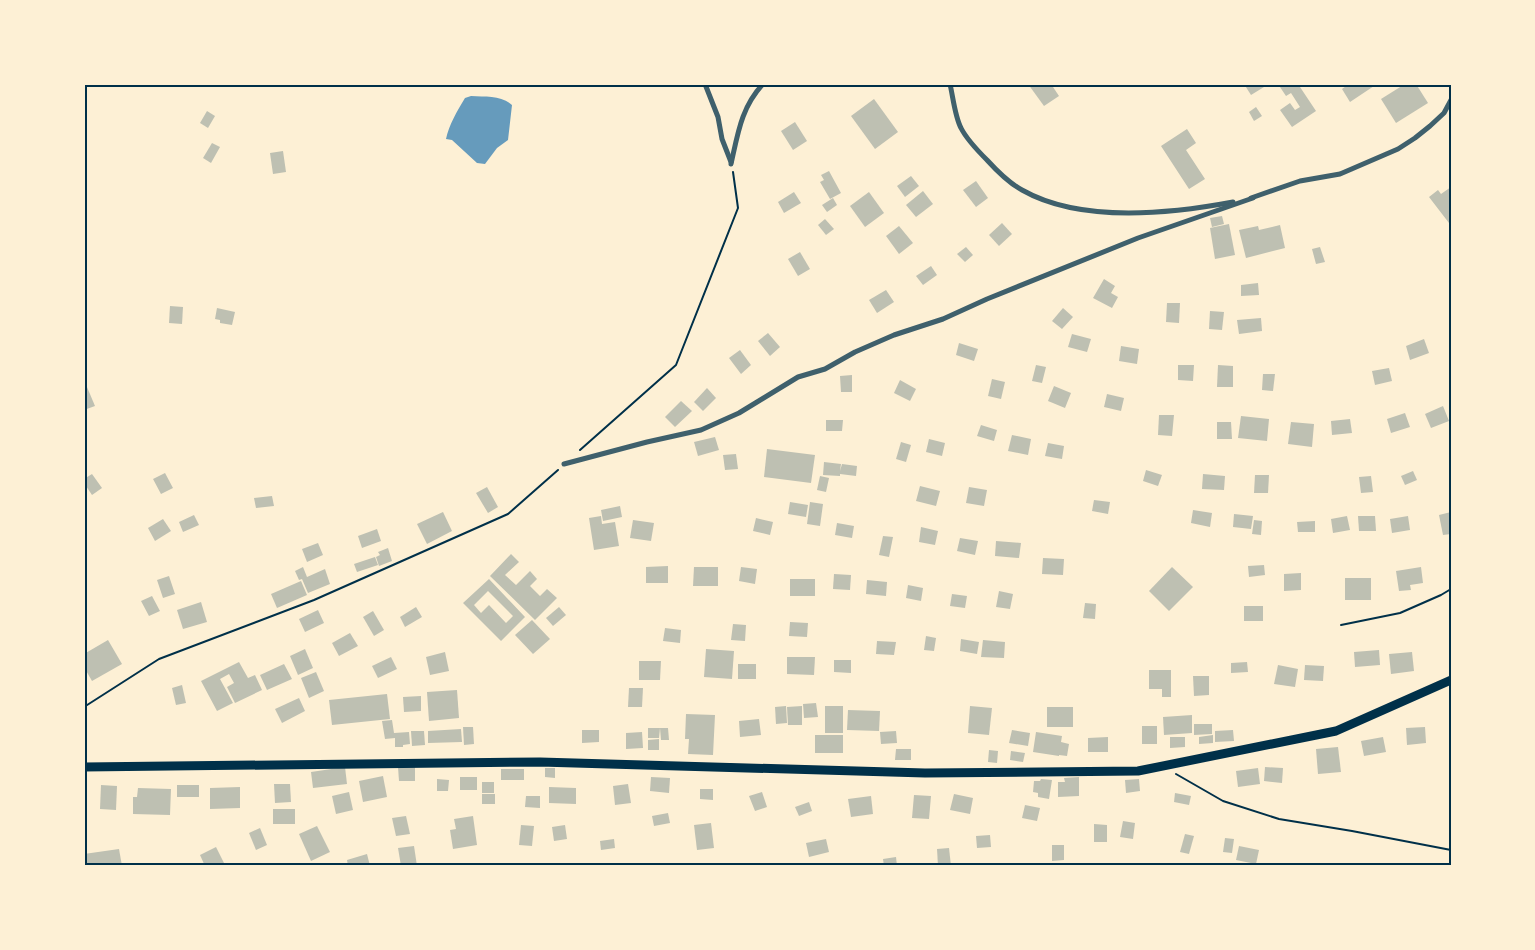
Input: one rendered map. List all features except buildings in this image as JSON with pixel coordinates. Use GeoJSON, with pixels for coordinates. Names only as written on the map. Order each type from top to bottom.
{"type":"FeatureCollection","features":[{"type":"Feature","properties":{"kind":"highway"},"geometry":{"type":"LineString","coordinates":[[84,767],[540,762],[925,773],[1138,771],[1336,731],[1451,680]]}},
{"type":"Feature","properties":{"kind":"street"},"geometry":{"type":"LineString","coordinates":[[705,84],[718,117],[722,139],[731,164]]}},
{"type":"Feature","properties":{"kind":"street"},"geometry":{"type":"LineString","coordinates":[[731,164],[747,104],[763,84]]}},
{"type":"Feature","properties":{"kind":"street"},"geometry":{"type":"LineString","coordinates":[[950,84],[961,128],[974,146],[1011,183],[1048,202],[1088,210],[1166,212],[1253,198]]}},
{"type":"Feature","properties":{"kind":"street"},"geometry":{"type":"LineString","coordinates":[[564,464],[701,430],[739,413],[798,377],[825,369],[855,352],[894,335],[943,319],[1138,238],[1300,181],[1340,174],[1398,149],[1415,138],[1443,113],[1451,100]]}},
{"type":"Feature","properties":{"kind":"path"},"geometry":{"type":"LineString","coordinates":[[84,707],[159,659],[314,600],[508,514],[676,365],[738,208],[731,164]]}},
{"type":"Feature","properties":{"kind":"path"},"geometry":{"type":"LineString","coordinates":[[1341,625],[1400,613],[1451,589]]}},
{"type":"Feature","properties":{"kind":"path"},"geometry":{"type":"LineString","coordinates":[[1175,774],[1223,801],[1279,819],[1451,850]]}},
{"type":"Feature","properties":{"kind":"water"},"geometry":{"type":"Polygon","coordinates":[[[471,96],[498,98],[512,105],[508,140],[497,148],[485,164],[477,163],[452,140],[446,139],[459,108],[465,98],[471,96]]]}}]}
